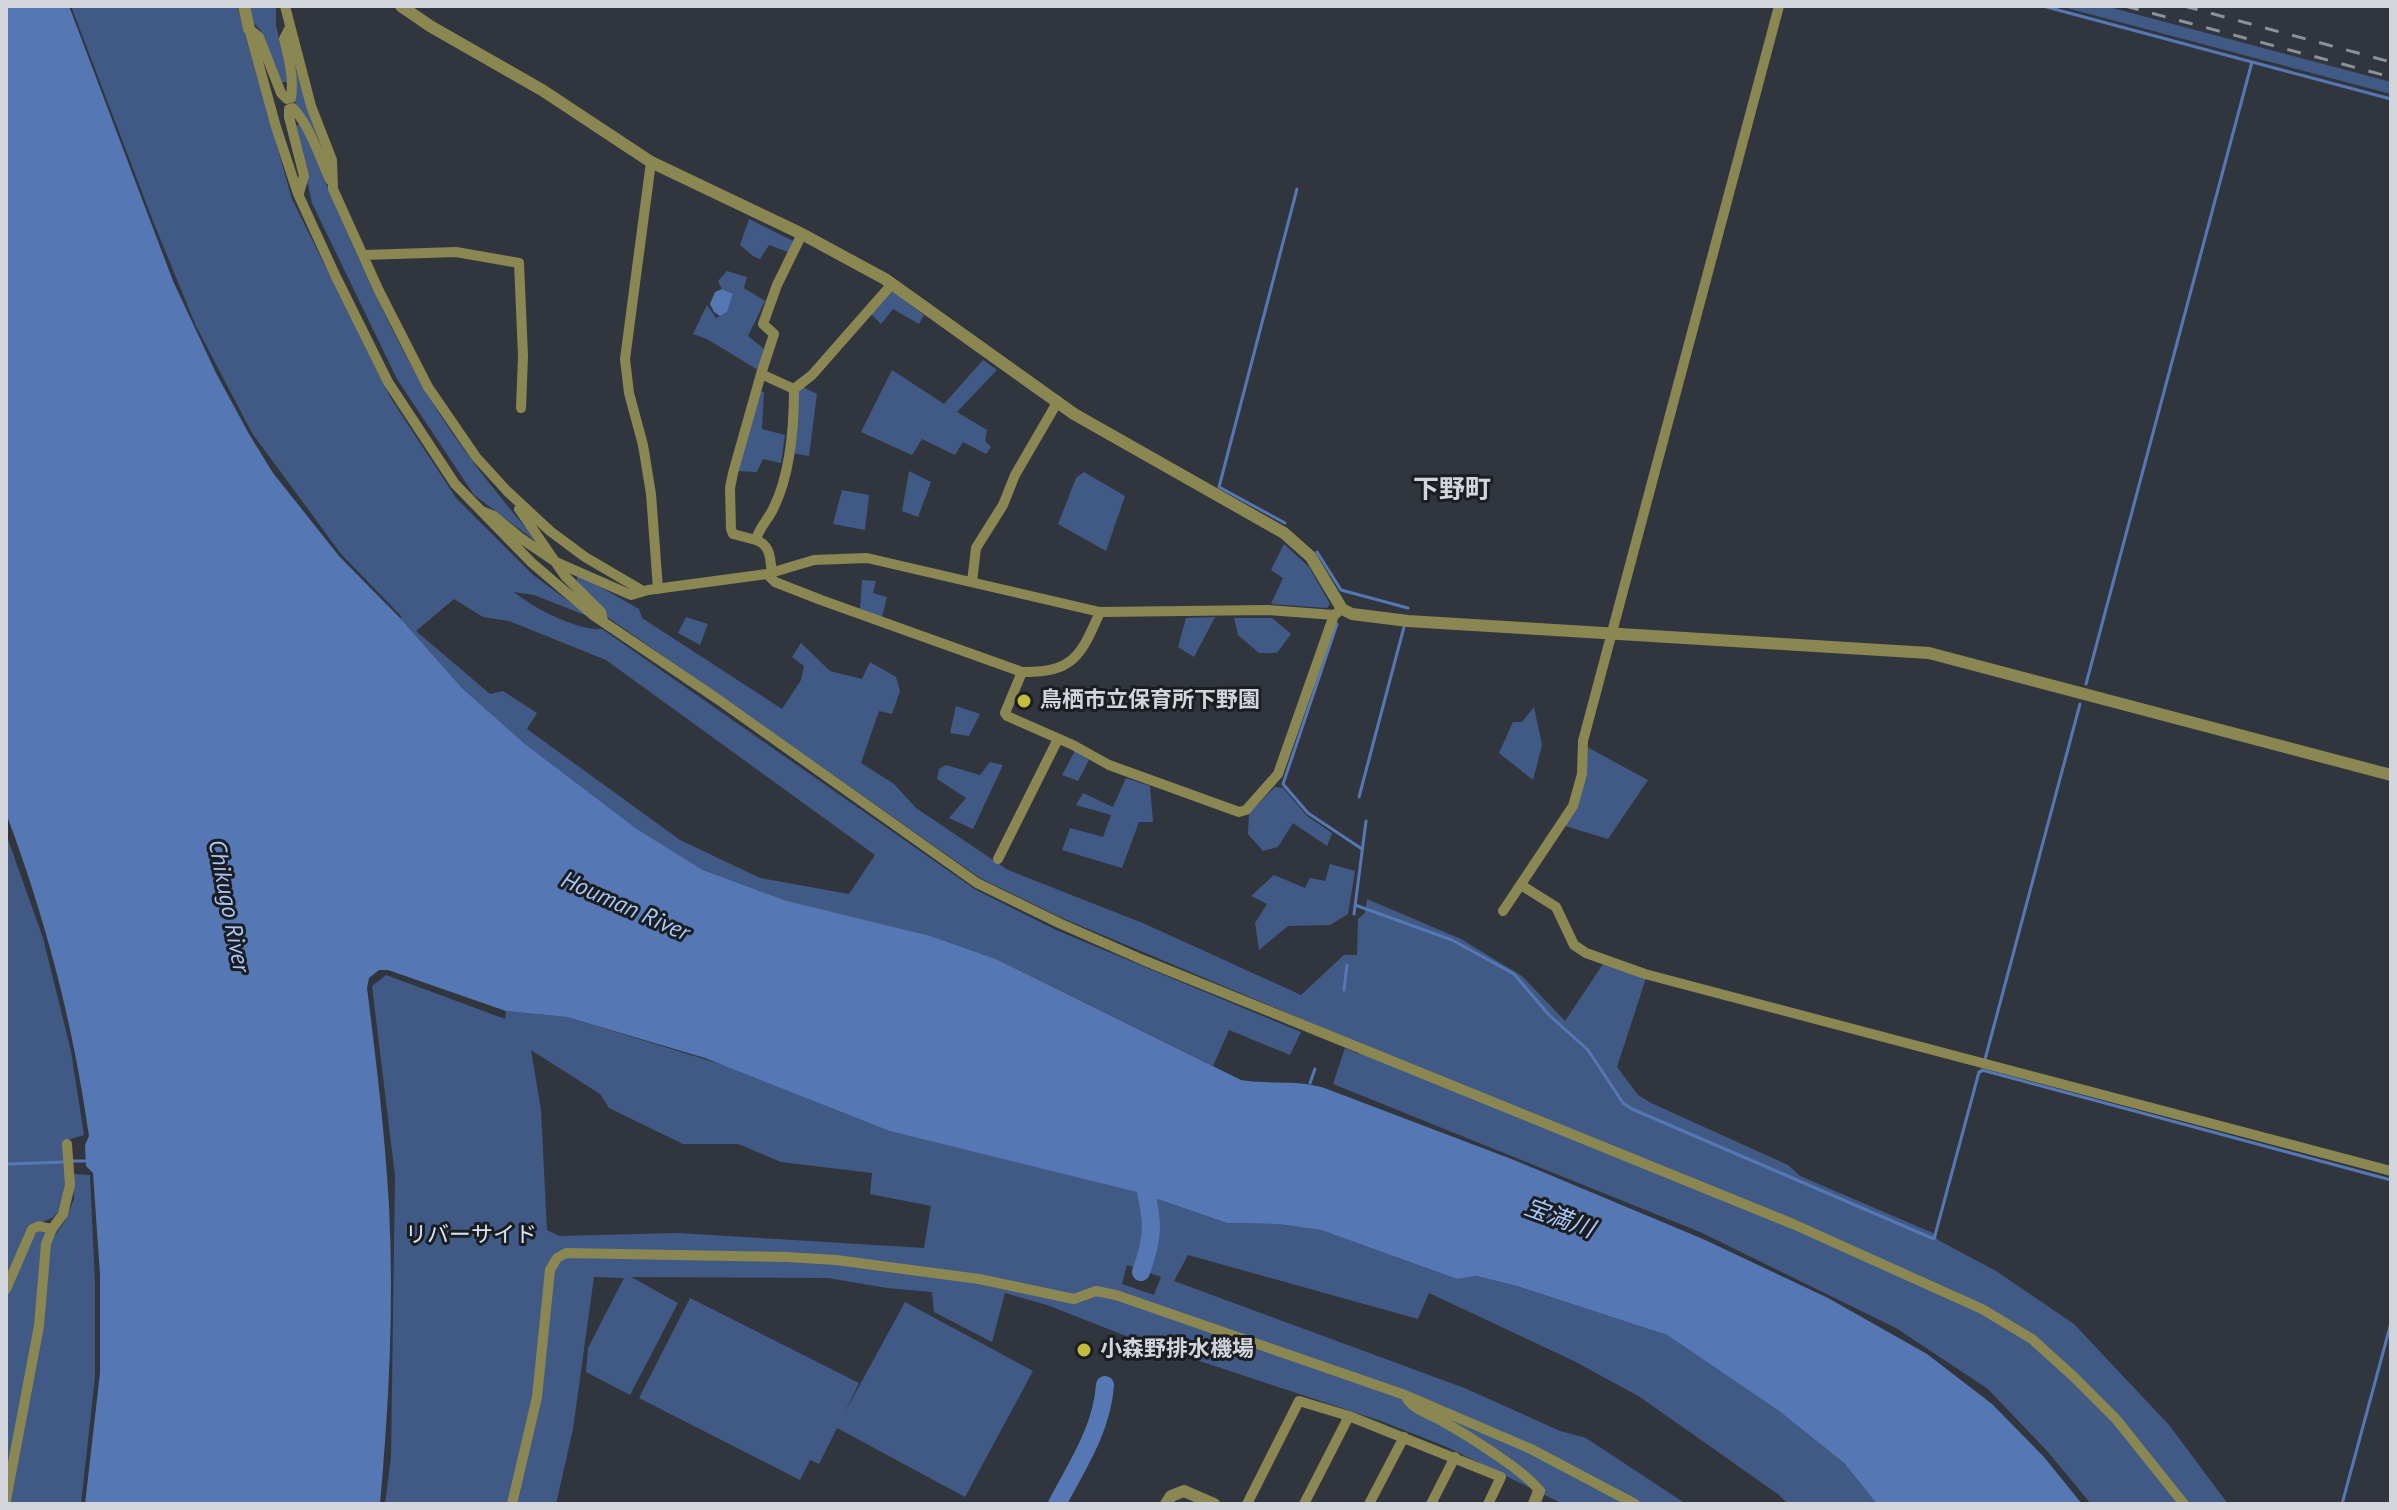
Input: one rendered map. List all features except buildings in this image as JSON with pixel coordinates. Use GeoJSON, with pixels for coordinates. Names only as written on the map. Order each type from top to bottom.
{"type":"FeatureCollection","features":[{"type":"Feature","properties":{"kind":"street"},"geometry":{"type":"LineString","coordinates":[[244,6],[276,127],[298,194],[388,382],[455,484],[477,509],[532,563],[603,621],[977,883],[1010,901],[1217,990],[1793,1224],[1982,1309],[2032,1339],[2074,1377],[2116,1419],[2184,1504]]}},
{"type":"Feature","properties":{"kind":"street"},"geometry":{"type":"LineString","coordinates":[[285,6],[311,106],[332,160],[333,189]]}},
{"type":"Feature","properties":{"kind":"street"},"geometry":{"type":"LineString","coordinates":[[297,6],[284,39],[292,68],[289,117],[304,176],[298,194]]}},
{"type":"Feature","properties":{"kind":"street"},"geometry":{"type":"LineString","coordinates":[[401,6],[542,90],[651,162],[802,234],[892,284],[1074,414],[1284,533],[1311,557],[1338,612],[1278,774],[1246,810],[1239,812],[1109,765],[1005,713],[1022,672]]}},
{"type":"Feature","properties":{"kind":"street"},"geometry":{"type":"LineString","coordinates":[[1503,911],[1573,806],[1582,774],[1583,741],[1611,632],[1779,6]]}},
{"type":"Feature","properties":{"kind":"street"},"geometry":{"type":"LineString","coordinates":[[249,29],[259,37],[281,93],[309,131],[379,291],[428,387],[476,457],[550,531],[585,557],[643,591]]}},
{"type":"Feature","properties":{"kind":"street"},"geometry":{"type":"LineString","coordinates":[[651,162],[625,359],[629,393],[643,445],[651,494],[658,589]]}},
{"type":"Feature","properties":{"kind":"street"},"geometry":{"type":"LineString","coordinates":[[802,234],[777,285],[763,324],[774,334],[747,416],[730,488],[733,534],[764,542],[769,549],[769,573],[775,582],[1022,672],[1060,667],[1082,652],[1100,612]]}},
{"type":"Feature","properties":{"kind":"street"},"geometry":{"type":"LineString","coordinates":[[364,255],[456,252],[519,263],[523,356],[521,408]]}},
{"type":"Feature","properties":{"kind":"street"},"geometry":{"type":"LineString","coordinates":[[756,540],[774,507],[786,468],[794,389],[812,375],[892,284]]}},
{"type":"Feature","properties":{"kind":"street"},"geometry":{"type":"LineString","coordinates":[[761,374],[794,389]]}},
{"type":"Feature","properties":{"kind":"street"},"geometry":{"type":"LineString","coordinates":[[972,582],[976,548],[1003,505],[1015,475],[1058,401]]}},
{"type":"Feature","properties":{"kind":"street"},"geometry":{"type":"LineString","coordinates":[[507,491],[565,576],[601,612],[603,621]]}},
{"type":"Feature","properties":{"kind":"street"},"geometry":{"type":"LineString","coordinates":[[477,509],[494,516],[556,562],[631,595],[769,573],[814,560],[867,558],[1100,612],[1338,612],[1412,622],[1929,653],[2391,775]]}},
{"type":"Feature","properties":{"kind":"street"},"geometry":{"type":"LineString","coordinates":[[998,859],[1058,739]]}},
{"type":"Feature","properties":{"kind":"street"},"geometry":{"type":"LineString","coordinates":[[1521,885],[1556,907],[1574,945],[1645,974],[2391,1171]]}},
{"type":"Feature","properties":{"kind":"street"},"geometry":{"type":"LineString","coordinates":[[6,1500],[39,1326],[46,1244],[67,1203],[70,1170],[67,1144]]}},
{"type":"Feature","properties":{"kind":"street"},"geometry":{"type":"LineString","coordinates":[[6,1289],[32,1229],[39,1226],[52,1229]]}},
{"type":"Feature","properties":{"kind":"street"},"geometry":{"type":"LineString","coordinates":[[512,1504],[537,1397],[550,1270],[557,1258],[566,1253],[824,1259],[979,1279],[1074,1299],[1096,1291],[1116,1295],[1405,1395],[1531,1449],[1635,1504]]}},
{"type":"Feature","properties":{"kind":"street"},"geometry":{"type":"LineString","coordinates":[[1405,1395],[1411,1404],[1443,1421],[1535,1484],[1536,1498]]}},
{"type":"Feature","properties":{"kind":"street"},"geometry":{"type":"LineString","coordinates":[[1247,1504],[1299,1401],[1349,1416],[1501,1477],[1488,1504]]}},
{"type":"Feature","properties":{"kind":"street"},"geometry":{"type":"LineString","coordinates":[[1304,1504],[1349,1416]]}},
{"type":"Feature","properties":{"kind":"street"},"geometry":{"type":"LineString","coordinates":[[1369,1504],[1404,1437]]}},
{"type":"Feature","properties":{"kind":"street"},"geometry":{"type":"LineString","coordinates":[[1431,1504],[1455,1457]]}},
{"type":"Feature","properties":{"kind":"street"},"geometry":{"type":"LineString","coordinates":[[1166,1504],[1171,1496],[1184,1491],[1214,1504]]}},
{"type":"Feature","properties":{"kind":"green space"},"geometry":{"type":"Polygon","coordinates":[[[71,6],[237,6],[292,199],[390,397],[456,498],[533,575],[590,617],[534,595],[514,592],[556,617],[592,629],[602,629],[976,890],[1056,930],[1301,1032],[1290,1055],[1229,1030],[1213,1066],[998,960],[787,901],[703,870],[637,829],[525,744],[462,688],[402,617],[341,554],[252,433],[196,326],[71,6]],[[454,599],[416,631],[490,694],[503,691],[537,713],[527,729],[680,840],[760,878],[849,894],[875,855],[606,660],[509,621],[483,617],[454,599]]]}},
{"type":"Feature","properties":{"kind":"green space"},"geometry":{"type":"Polygon","coordinates":[[[249,6],[276,6],[276,26],[287,82],[281,82],[262,32],[253,22],[249,6]]]}},
{"type":"Feature","properties":{"kind":"green space"},"geometry":{"type":"Polygon","coordinates":[[[2059,6],[2105,6],[2391,82],[2391,94],[2059,6]]]}},
{"type":"Feature","properties":{"kind":"green space"},"geometry":{"type":"Polygon","coordinates":[[[295,62],[320,145],[295,102],[295,62]]]}},
{"type":"Feature","properties":{"kind":"green space"},"geometry":{"type":"Polygon","coordinates":[[[301,124],[373,289],[422,385],[462,447],[538,543],[474,495],[397,379],[312,203],[295,126],[301,124]]]}},
{"type":"Feature","properties":{"kind":"green space"},"geometry":{"type":"Polygon","coordinates":[[[749,219],[793,241],[788,252],[769,245],[760,259],[740,245],[749,219]]]}},
{"type":"Feature","properties":{"kind":"green space"},"geometry":{"type":"Polygon","coordinates":[[[727,271],[747,277],[744,288],[765,301],[748,336],[764,349],[758,370],[707,339],[693,334],[707,305],[716,318],[727,312],[733,294],[722,289],[718,281],[727,271]]]}},
{"type":"Feature","properties":{"kind":"green space"},"geometry":{"type":"Polygon","coordinates":[[[892,291],[924,315],[919,324],[893,309],[881,324],[870,313],[892,291]]]}},
{"type":"Feature","properties":{"kind":"green space"},"geometry":{"type":"Polygon","coordinates":[[[983,360],[997,370],[957,412],[987,430],[985,441],[991,447],[986,454],[963,442],[955,455],[922,439],[912,455],[861,432],[892,370],[944,404],[983,360]]]}},
{"type":"Feature","properties":{"kind":"green space"},"geometry":{"type":"Polygon","coordinates":[[[803,387],[817,394],[809,456],[792,453],[798,390],[803,387]]]}},
{"type":"Feature","properties":{"kind":"green space"},"geometry":{"type":"Polygon","coordinates":[[[758,391],[764,392],[762,429],[785,435],[781,463],[763,459],[757,472],[736,471],[758,391]]]}},
{"type":"Feature","properties":{"kind":"green space"},"geometry":{"type":"Polygon","coordinates":[[[909,471],[931,482],[918,517],[902,511],[909,471]]]}},
{"type":"Feature","properties":{"kind":"green space"},"geometry":{"type":"Polygon","coordinates":[[[1084,472],[1125,496],[1106,551],[1058,524],[1076,478],[1084,472]]]}},
{"type":"Feature","properties":{"kind":"green space"},"geometry":{"type":"Polygon","coordinates":[[[842,490],[869,495],[865,530],[833,524],[842,490]]]}},
{"type":"Feature","properties":{"kind":"green space"},"geometry":{"type":"Polygon","coordinates":[[[1284,544],[1309,567],[1330,604],[1327,608],[1271,604],[1283,578],[1271,570],[1284,544]]]}},
{"type":"Feature","properties":{"kind":"green space"},"geometry":{"type":"Polygon","coordinates":[[[577,574],[639,609],[642,618],[782,709],[801,680],[804,666],[792,657],[801,643],[830,671],[862,679],[870,662],[896,677],[900,691],[892,714],[879,711],[861,763],[894,784],[916,808],[1008,870],[1145,924],[1301,995],[1344,955],[1357,955],[1358,919],[1365,913],[1367,899],[1461,939],[1522,976],[1565,1021],[1603,964],[1646,978],[1617,1067],[1638,1095],[1788,1165],[1800,1176],[1933,1233],[1938,1240],[1996,1271],[2074,1324],[2169,1425],[2228,1504],[2091,1504],[2048,1452],[1988,1389],[1896,1328],[1700,1232],[1333,1084],[1345,1048],[1358,1054],[1361,1044],[1060,917],[980,878],[606,616],[595,599],[577,583],[577,574]]]}},
{"type":"Feature","properties":{"kind":"green space"},"geometry":{"type":"Polygon","coordinates":[[[862,580],[876,581],[873,593],[887,597],[882,617],[860,610],[862,580]]]}},
{"type":"Feature","properties":{"kind":"green space"},"geometry":{"type":"Polygon","coordinates":[[[686,617],[708,624],[700,645],[678,633],[686,617]]]}},
{"type":"Feature","properties":{"kind":"green space"},"geometry":{"type":"Polygon","coordinates":[[[1215,617],[1194,657],[1178,647],[1186,618],[1215,617]]]}},
{"type":"Feature","properties":{"kind":"green space"},"geometry":{"type":"Polygon","coordinates":[[[1234,618],[1272,618],[1291,634],[1277,653],[1259,653],[1238,635],[1234,618]]]}},
{"type":"Feature","properties":{"kind":"green space"},"geometry":{"type":"Polygon","coordinates":[[[956,706],[980,714],[969,736],[950,733],[956,706]]]}},
{"type":"Feature","properties":{"kind":"green space"},"geometry":{"type":"Polygon","coordinates":[[[1534,707],[1542,745],[1533,780],[1499,753],[1513,722],[1522,722],[1534,707]]]}},
{"type":"Feature","properties":{"kind":"green space"},"geometry":{"type":"Polygon","coordinates":[[[1587,747],[1648,780],[1608,839],[1565,826],[1587,747]]]}},
{"type":"Feature","properties":{"kind":"green space"},"geometry":{"type":"Polygon","coordinates":[[[1075,751],[1089,760],[1078,781],[1062,775],[1075,751]]]}},
{"type":"Feature","properties":{"kind":"green space"},"geometry":{"type":"Polygon","coordinates":[[[990,762],[1003,765],[973,829],[949,818],[966,798],[937,779],[939,769],[946,765],[980,775],[990,762]]]}},
{"type":"Feature","properties":{"kind":"green space"},"geometry":{"type":"Polygon","coordinates":[[[1126,778],[1150,786],[1153,822],[1139,822],[1122,868],[1062,850],[1070,828],[1103,837],[1111,815],[1076,805],[1083,793],[1113,807],[1126,778]]]}},
{"type":"Feature","properties":{"kind":"green space"},"geometry":{"type":"Polygon","coordinates":[[[1275,787],[1283,788],[1307,816],[1332,833],[1327,846],[1293,823],[1278,847],[1263,851],[1248,834],[1249,813],[1275,787]]]}},
{"type":"Feature","properties":{"kind":"green space"},"geometry":{"type":"Polygon","coordinates":[[[6,834],[43,938],[71,1051],[84,1135],[64,1141],[66,1192],[63,1202],[53,1217],[28,1225],[6,1278],[6,834]]]}},
{"type":"Feature","properties":{"kind":"green space"},"geometry":{"type":"Polygon","coordinates":[[[1330,864],[1355,871],[1348,914],[1330,925],[1288,926],[1259,950],[1255,923],[1267,904],[1251,896],[1274,875],[1305,888],[1310,878],[1325,881],[1330,864]]]}},
{"type":"Feature","properties":{"kind":"green space","name":"リバーサイド"},"geometry":{"type":"Polygon","coordinates":[[[386,975],[505,1019],[506,1011],[567,1017],[1137,1192],[1227,1223],[1278,1224],[1321,1230],[1457,1279],[1476,1276],[1517,1286],[1667,1335],[1779,1411],[1844,1463],[1877,1504],[1788,1504],[1640,1397],[1574,1361],[1429,1293],[1418,1319],[1188,1255],[1174,1281],[1467,1389],[1560,1431],[1586,1438],[1686,1504],[1563,1504],[1447,1447],[1381,1421],[1005,1293],[992,1342],[934,1312],[932,1292],[828,1278],[631,1277],[678,1303],[630,1395],[586,1372],[588,1348],[624,1278],[594,1277],[573,1429],[556,1504],[385,1504],[391,1457],[395,1176],[372,986],[386,975]],[[531,1050],[541,1110],[547,1230],[559,1236],[678,1233],[924,1248],[931,1206],[870,1194],[872,1173],[781,1162],[738,1144],[683,1144],[609,1108],[600,1094],[531,1050]],[[1127,1265],[1122,1284],[1154,1295],[1161,1277],[1127,1265]]]}},
{"type":"Feature","properties":{"kind":"green space"},"geometry":{"type":"Polygon","coordinates":[[[74,1174],[90,1175],[95,1283],[95,1377],[81,1504],[7,1504],[43,1325],[51,1241],[65,1221],[74,1199],[74,1174]]]}},
{"type":"Feature","properties":{"kind":"green space"},"geometry":{"type":"Polygon","coordinates":[[[38,1231],[48,1231],[35,1327],[6,1488],[6,1297],[28,1240],[38,1231]]]}},
{"type":"Feature","properties":{"kind":"green space"},"geometry":{"type":"Polygon","coordinates":[[[690,1298],[859,1383],[844,1414],[905,1302],[1033,1371],[965,1497],[837,1428],[819,1464],[810,1460],[800,1480],[639,1398],[690,1298]]]}},
{"type":"Feature","properties":{"kind":"water"},"geometry":{"type":"Polygon","coordinates":[[[6,6],[69,6],[173,281],[216,373],[273,473],[339,556],[462,688],[525,744],[637,829],[703,870],[787,901],[930,936],[998,960],[1241,1080],[1306,1084],[1327,1089],[1514,1160],[1703,1239],[1828,1298],[1927,1354],[1992,1404],[2044,1457],[2082,1504],[1877,1504],[1844,1463],[1779,1411],[1667,1335],[1517,1286],[1476,1276],[1457,1279],[1321,1230],[1278,1224],[1227,1223],[1137,1192],[890,1131],[705,1058],[567,1017],[506,1011],[388,970],[379,970],[369,978],[367,988],[383,1124],[391,1280],[390,1355],[380,1504],[85,1504],[100,1373],[100,1275],[93,1173],[86,1166],[85,1145],[89,1136],[75,1053],[56,972],[34,893],[6,813],[6,6]]]}},
{"type":"Feature","properties":{"kind":"water"},"geometry":{"type":"Polygon","coordinates":[[[722,289],[733,294],[727,312],[720,316],[710,304],[715,292],[722,289]]]}},
{"type":"Feature","properties":{"kind":"waterway"},"geometry":{"type":"LineString","coordinates":[[2043,6],[2252,62],[2086,684]]}},
{"type":"Feature","properties":{"kind":"waterway"},"geometry":{"type":"LineString","coordinates":[[2252,62],[2391,99]]}},
{"type":"Feature","properties":{"kind":"waterway"},"geometry":{"type":"LineString","coordinates":[[1285,523],[1219,487],[1297,189]]}},
{"type":"Feature","properties":{"kind":"waterway"},"geometry":{"type":"LineString","coordinates":[[1317,552],[1341,590],[1408,608]]}},
{"type":"Feature","properties":{"kind":"waterway"},"geometry":{"type":"LineString","coordinates":[[1337,624],[1283,784],[1308,813],[1362,849]]}},
{"type":"Feature","properties":{"kind":"waterway"},"geometry":{"type":"LineString","coordinates":[[1359,797],[1404,627]]}},
{"type":"Feature","properties":{"kind":"waterway"},"geometry":{"type":"LineString","coordinates":[[1984,1063],[2080,704]]}},
{"type":"Feature","properties":{"kind":"waterway"},"geometry":{"type":"LineString","coordinates":[[1354,914],[1366,821]]}},
{"type":"Feature","properties":{"kind":"waterway"},"geometry":{"type":"LineString","coordinates":[[1355,905],[1452,940],[1514,974],[1549,1015],[1588,1050],[1623,1103],[1632,1109],[1934,1239],[1979,1072],[1982,1071]]}},
{"type":"Feature","properties":{"kind":"waterway"},"geometry":{"type":"LineString","coordinates":[[1344,990],[1347,965]]}},
{"type":"Feature","properties":{"kind":"waterway"},"geometry":{"type":"LineString","coordinates":[[1310,1083],[1315,1069]]}},
{"type":"Feature","properties":{"kind":"waterway"},"geometry":{"type":"LineString","coordinates":[[1982,1070],[2391,1180]]}},
{"type":"Feature","properties":{"kind":"waterway"},"geometry":{"type":"LineString","coordinates":[[73,1161],[89,1161]]}},
{"type":"Feature","properties":{"kind":"waterway"},"geometry":{"type":"LineString","coordinates":[[9,1164],[65,1162]]}},
{"type":"Feature","properties":{"kind":"waterway"},"geometry":{"type":"LineString","coordinates":[[1141,1272],[1151,1233],[1142,1172]]}},
{"type":"Feature","properties":{"kind":"waterway"},"geometry":{"type":"LineString","coordinates":[[2342,1504],[2391,1323]]}},
{"type":"Feature","properties":{"kind":"waterway"},"geometry":{"type":"LineString","coordinates":[[1057,1504],[1094,1432],[1105,1385]]}},
{"type":"Feature","properties":{"kind":"railway"},"geometry":{"type":"LineString","coordinates":[[2125,6],[2391,77]]}},
{"type":"Feature","properties":{"kind":"railway"},"geometry":{"type":"LineString","coordinates":[[2184,6],[2391,62]]}},
{"type":"Feature","properties":{"kind":"place","name":"鳥栖市立保育所下野園"},"geometry":{"type":"Point","coordinates":[1024,701]}},
{"type":"Feature","properties":{"kind":"place","name":"小森野排水機場"},"geometry":{"type":"Point","coordinates":[1084,1350]}},
{"type":"Feature","properties":{"kind":"district","name":"下野町"},"geometry":{"type":"Point","coordinates":[1452,491]}},
{"type":"Feature","properties":{"kind":"water label","name":"Chikugo River"},"geometry":{"type":"Point","coordinates":[228,906]}},
{"type":"Feature","properties":{"kind":"water label","name":"Houman River"},"geometry":{"type":"Point","coordinates":[625,907]}},
{"type":"Feature","properties":{"kind":"water label","name":"宝満川"},"geometry":{"type":"Point","coordinates":[1559,1219]}}]}
